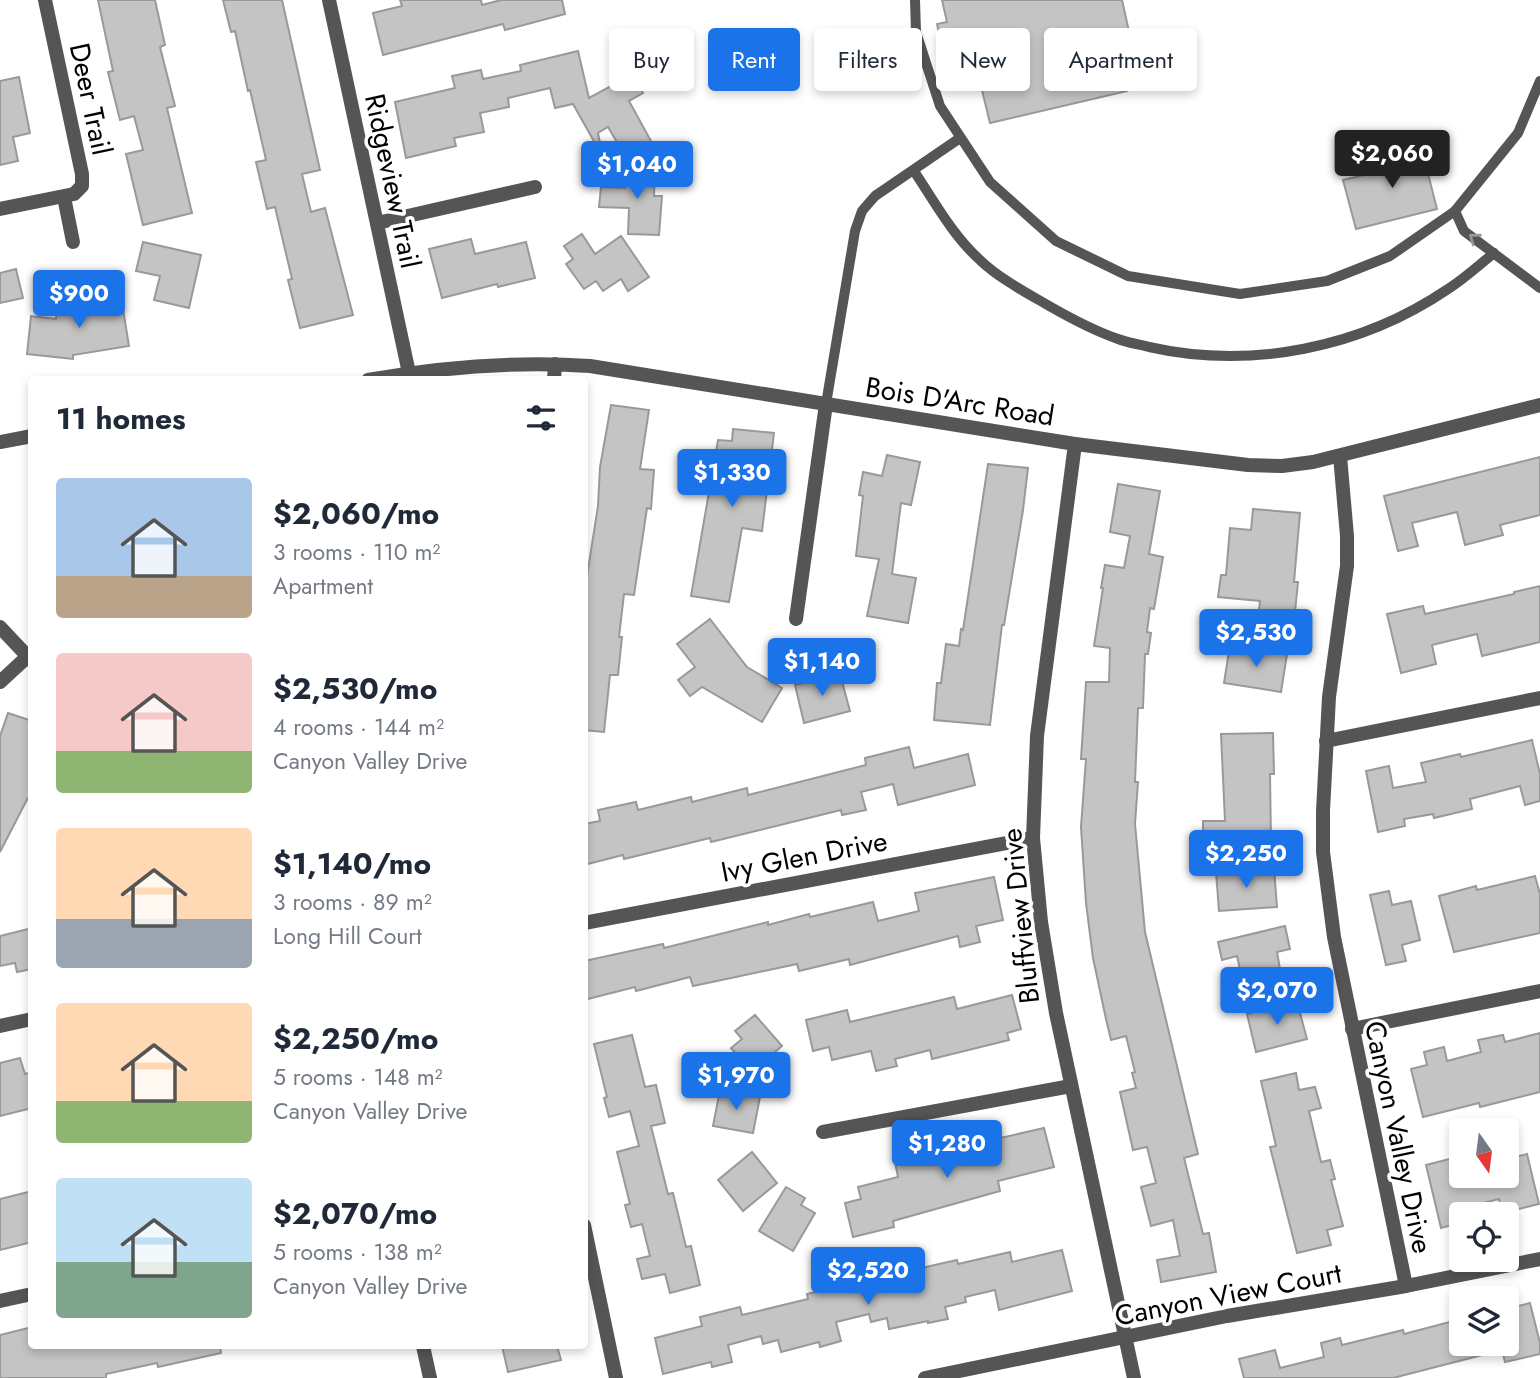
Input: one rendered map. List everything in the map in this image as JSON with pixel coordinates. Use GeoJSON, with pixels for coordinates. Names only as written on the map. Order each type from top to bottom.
{"type":"FeatureCollection","features":[{"type":"Feature","properties":{"kind":"street","name":"Deer Trail"},"geometry":{"type":"LineString","coordinates":[[45,0],[82,180],[79,191],[64,197]]}},
{"type":"Feature","properties":{"kind":"street","name":"Ridgeview Trail"},"geometry":{"type":"LineString","coordinates":[[329,0],[409,373]]}},
{"type":"Feature","properties":{"kind":"street"},"geometry":{"type":"LineString","coordinates":[[377,223],[535,187]]}},
{"type":"Feature","properties":{"kind":"street"},"geometry":{"type":"LineString","coordinates":[[0,209],[64,197],[73,242]]}},
{"type":"Feature","properties":{"kind":"street"},"geometry":{"type":"LineString","coordinates":[[554,376],[555,364]]}},
{"type":"Feature","properties":{"kind":"street","name":"Bois D'Arc Road"},"geometry":{"type":"LineString","coordinates":[[391,376],[488,365],[555,364],[627,371],[1075,444],[1248,465],[1282,466],[1340,456],[1540,405]]}},
{"type":"Feature","properties":{"kind":"street"},"geometry":{"type":"LineString","coordinates":[[796,620],[826,404]]}},
{"type":"Feature","properties":{"kind":"street"},"geometry":{"type":"LineString","coordinates":[[0,442],[28,437]]}},
{"type":"Feature","properties":{"kind":"street","name":"Bluffview Drive"},"geometry":{"type":"LineString","coordinates":[[1075,444],[1037,736],[1033,838],[1041,922],[1056,1013],[1134,1378]]}},
{"type":"Feature","properties":{"kind":"street","name":"Canyon Valley Drive"},"geometry":{"type":"LineString","coordinates":[[1340,456],[1348,536],[1347,566],[1337,627],[1326,741],[1323,852],[1334,937],[1406,1286]]}},
{"type":"Feature","properties":{"kind":"street"},"geometry":{"type":"LineString","coordinates":[[0,627],[28,658]]}},
{"type":"Feature","properties":{"kind":"street"},"geometry":{"type":"LineString","coordinates":[[0,682],[28,660]]}},
{"type":"Feature","properties":{"kind":"street"},"geometry":{"type":"LineString","coordinates":[[1326,741],[1540,698]]}},
{"type":"Feature","properties":{"kind":"street","name":"Ivy Glen Drive"},"geometry":{"type":"LineString","coordinates":[[588,922],[1033,838]]}},
{"type":"Feature","properties":{"kind":"street"},"geometry":{"type":"LineString","coordinates":[[1352,1029],[1540,991]]}},
{"type":"Feature","properties":{"kind":"street"},"geometry":{"type":"LineString","coordinates":[[0,1026],[28,1020]]}},
{"type":"Feature","properties":{"kind":"street"},"geometry":{"type":"LineString","coordinates":[[823,1132],[1070,1086]]}},
{"type":"Feature","properties":{"kind":"street"},"geometry":{"type":"LineString","coordinates":[[588,1244],[616,1378]]}},
{"type":"Feature","properties":{"kind":"street","name":"Canyon View Court"},"geometry":{"type":"LineString","coordinates":[[925,1378],[1227,1316],[1406,1286],[1540,1259]]}},
{"type":"Feature","properties":{"kind":"street"},"geometry":{"type":"LineString","coordinates":[[0,1301],[28,1295]]}},
{"type":"Feature","properties":{"kind":"street"},"geometry":{"type":"LineString","coordinates":[[424,1349],[430,1378]]}},
{"type":"Feature","properties":{"kind":"lane"},"geometry":{"type":"LineString","coordinates":[[915,0],[916,32],[940,106],[990,183],[1056,241],[1128,276],[1240,294],[1327,281],[1390,256],[1455,211],[1518,133],[1540,81]]}},
{"type":"Feature","properties":{"kind":"lane"},"geometry":{"type":"LineString","coordinates":[[826,404],[855,231],[862,211],[875,196],[961,138]]}},
{"type":"Feature","properties":{"kind":"lane"},"geometry":{"type":"LineString","coordinates":[[914,171],[951,227],[980,261],[1070,318],[1119,340],[1177,353],[1250,356],[1296,351],[1352,336],[1399,317],[1448,290],[1494,253]]}},
{"type":"Feature","properties":{"kind":"lane"},"geometry":{"type":"LineString","coordinates":[[1455,211],[1464,230],[1540,288]]}},
{"type":"Feature","properties":{"kind":"building"},"geometry":{"type":"Polygon","coordinates":[[[98,0],[155,0],[165,45],[160,47],[175,106],[167,108],[192,213],[143,225],[126,154],[143,150],[134,116],[120,120],[108,72],[113,71],[98,0]]]}},
{"type":"Feature","properties":{"kind":"building"},"geometry":{"type":"Polygon","coordinates":[[[223,0],[282,0],[320,170],[302,174],[311,212],[325,208],[353,315],[300,328],[275,207],[267,209],[256,162],[266,160],[250,90],[248,91],[235,31],[231,32],[223,0]]]}},
{"type":"Feature","properties":{"kind":"building"},"geometry":{"type":"Polygon","coordinates":[[[400,0],[481,0],[482,5],[501,0],[562,0],[565,14],[505,30],[503,24],[383,55],[373,13],[402,6],[400,0]]]}},
{"type":"Feature","properties":{"kind":"building"},"geometry":{"type":"Polygon","coordinates":[[[942,0],[1122,0],[1128,28],[1044,28],[1044,91],[1127,91],[990,123],[982,91],[1030,91],[1030,28],[938,28],[937,24],[947,22],[942,0]]]}},
{"type":"Feature","properties":{"kind":"building"},"geometry":{"type":"Polygon","coordinates":[[[578,51],[589,98],[609,87],[609,91],[642,91],[643,93],[629,101],[651,141],[625,156],[608,127],[598,133],[600,143],[596,145],[573,104],[555,108],[550,88],[508,98],[509,107],[480,113],[484,132],[454,138],[456,146],[406,158],[395,102],[455,88],[452,76],[481,70],[483,79],[521,71],[520,65],[578,51]]]}},
{"type":"Feature","properties":{"kind":"building"},"geometry":{"type":"Polygon","coordinates":[[[19,77],[30,133],[13,137],[18,161],[0,165],[0,81],[19,77]]]}},
{"type":"Feature","properties":{"kind":"building"},"geometry":{"type":"Polygon","coordinates":[[[1421,146],[1437,209],[1356,229],[1343,180],[1385,170],[1382,156],[1421,146]]]}},
{"type":"Feature","properties":{"kind":"building"},"geometry":{"type":"Polygon","coordinates":[[[626,167],[655,168],[654,196],[662,196],[659,235],[628,234],[629,208],[599,207],[601,187],[625,188],[626,167]]]}},
{"type":"Feature","properties":{"kind":"building"},"geometry":{"type":"Polygon","coordinates":[[[582,234],[595,254],[621,236],[649,277],[628,291],[621,279],[603,291],[596,281],[584,289],[566,264],[573,259],[564,246],[582,234]]]}},
{"type":"Feature","properties":{"kind":"building"},"geometry":{"type":"Polygon","coordinates":[[[471,239],[475,254],[526,242],[535,278],[498,287],[497,284],[442,298],[429,249],[471,239]]]}},
{"type":"Feature","properties":{"kind":"building"},"geometry":{"type":"Polygon","coordinates":[[[143,242],[201,255],[189,308],[154,300],[160,276],[136,271],[143,242]]]}},
{"type":"Feature","properties":{"kind":"building"},"geometry":{"type":"Polygon","coordinates":[[[16,269],[23,298],[0,303],[0,273],[16,269]]]}},
{"type":"Feature","properties":{"kind":"building"},"geometry":{"type":"Polygon","coordinates":[[[121,297],[129,346],[73,355],[73,359],[27,354],[31,316],[56,319],[58,303],[77,304],[121,297]]]}},
{"type":"Feature","properties":{"kind":"building"},"geometry":{"type":"Polygon","coordinates":[[[611,405],[649,410],[640,469],[654,470],[651,509],[647,508],[634,595],[624,594],[618,675],[610,675],[604,732],[588,730],[588,570],[598,506],[600,467],[611,405]]]}},
{"type":"Feature","properties":{"kind":"building"},"geometry":{"type":"Polygon","coordinates":[[[733,429],[774,433],[762,531],[742,528],[729,602],[691,596],[718,440],[732,441],[733,429]]]}},
{"type":"Feature","properties":{"kind":"building"},"geometry":{"type":"Polygon","coordinates":[[[887,455],[920,462],[911,505],[901,503],[892,574],[916,578],[908,623],[867,616],[879,559],[856,556],[863,472],[882,476],[887,455]]]}},
{"type":"Feature","properties":{"kind":"building"},"geometry":{"type":"Polygon","coordinates":[[[1540,457],[1540,515],[1500,525],[1503,535],[1465,545],[1457,512],[1412,523],[1418,546],[1398,551],[1384,496],[1540,457]]]}},
{"type":"Feature","properties":{"kind":"building"},"geometry":{"type":"Polygon","coordinates":[[[988,464],[1028,468],[1002,625],[990,725],[934,720],[937,683],[941,683],[946,644],[959,646],[961,629],[963,630],[988,464]]]}},
{"type":"Feature","properties":{"kind":"building"},"geometry":{"type":"Polygon","coordinates":[[[1118,484],[1160,491],[1149,554],[1163,557],[1154,609],[1150,608],[1147,632],[1151,633],[1148,654],[1145,654],[1143,708],[1138,708],[1135,824],[1145,932],[1198,1154],[1184,1158],[1203,1234],[1209,1233],[1216,1272],[1161,1282],[1157,1260],[1180,1256],[1173,1220],[1151,1226],[1141,1187],[1156,1183],[1147,1147],[1133,1150],[1120,1092],[1136,1088],[1132,1073],[1135,1072],[1126,1036],[1111,1040],[1106,1019],[1093,958],[1081,827],[1086,759],[1081,759],[1086,682],[1109,682],[1110,648],[1094,646],[1101,588],[1105,565],[1124,568],[1130,536],[1110,532],[1118,484]]]}},
{"type":"Feature","properties":{"kind":"building"},"geometry":{"type":"Polygon","coordinates":[[[1253,509],[1300,513],[1294,582],[1298,582],[1294,622],[1258,619],[1260,601],[1218,597],[1221,575],[1226,575],[1230,528],[1251,530],[1253,509]]]}},
{"type":"Feature","properties":{"kind":"building"},"geometry":{"type":"Polygon","coordinates":[[[1540,586],[1540,642],[1482,656],[1477,634],[1432,645],[1436,664],[1401,673],[1387,614],[1423,606],[1425,614],[1540,586]]]}},
{"type":"Feature","properties":{"kind":"building"},"geometry":{"type":"Polygon","coordinates":[[[710,619],[747,667],[782,688],[762,722],[702,687],[690,696],[678,680],[695,667],[677,644],[710,619]]]}},
{"type":"Feature","properties":{"kind":"building"},"geometry":{"type":"Polygon","coordinates":[[[1230,645],[1287,654],[1281,692],[1224,683],[1230,645]]]}},
{"type":"Feature","properties":{"kind":"building"},"geometry":{"type":"Polygon","coordinates":[[[840,674],[850,711],[804,723],[795,685],[840,674]]]}},
{"type":"Feature","properties":{"kind":"building"},"geometry":{"type":"Polygon","coordinates":[[[8,713],[28,720],[28,798],[0,852],[0,736],[8,713]]]}},
{"type":"Feature","properties":{"kind":"building"},"geometry":{"type":"Polygon","coordinates":[[[1273,733],[1274,774],[1270,774],[1271,842],[1203,842],[1203,821],[1225,821],[1221,734],[1273,733]]]}},
{"type":"Feature","properties":{"kind":"building"},"geometry":{"type":"Polygon","coordinates":[[[1532,740],[1540,774],[1540,801],[1525,805],[1520,786],[1470,799],[1472,809],[1434,818],[1433,814],[1404,819],[1405,826],[1378,832],[1366,771],[1389,766],[1393,788],[1426,782],[1421,763],[1460,754],[1461,757],[1532,740]]]}},
{"type":"Feature","properties":{"kind":"building"},"geometry":{"type":"Polygon","coordinates":[[[909,747],[914,768],[968,754],[975,785],[898,805],[893,784],[861,792],[866,810],[842,815],[841,810],[711,842],[710,838],[624,859],[623,855],[588,864],[588,823],[600,821],[598,810],[636,802],[638,810],[691,797],[692,802],[747,788],[748,795],[866,765],[865,758],[909,747]]]}},
{"type":"Feature","properties":{"kind":"building"},"geometry":{"type":"Polygon","coordinates":[[[1274,868],[1277,907],[1219,911],[1216,872],[1274,868]]]}},
{"type":"Feature","properties":{"kind":"building"},"geometry":{"type":"Polygon","coordinates":[[[1535,876],[1540,894],[1540,933],[1454,952],[1439,896],[1476,886],[1477,890],[1535,876]]]}},
{"type":"Feature","properties":{"kind":"building"},"geometry":{"type":"Polygon","coordinates":[[[994,877],[1003,920],[976,926],[980,942],[960,947],[958,936],[850,965],[849,959],[799,971],[797,964],[693,986],[690,977],[636,991],[635,987],[588,999],[588,960],[663,944],[664,948],[768,922],[768,925],[873,902],[878,921],[919,911],[915,893],[994,877]]]}},
{"type":"Feature","properties":{"kind":"building"},"geometry":{"type":"Polygon","coordinates":[[[1389,891],[1392,905],[1411,901],[1420,940],[1402,945],[1406,961],[1386,965],[1370,895],[1389,891]]]}},
{"type":"Feature","properties":{"kind":"building"},"geometry":{"type":"Polygon","coordinates":[[[1285,926],[1290,949],[1277,952],[1280,969],[1242,978],[1237,956],[1222,960],[1218,942],[1285,926]]]}},
{"type":"Feature","properties":{"kind":"building"},"geometry":{"type":"Polygon","coordinates":[[[28,929],[28,970],[17,972],[15,963],[0,966],[0,936],[28,929]]]}},
{"type":"Feature","properties":{"kind":"building"},"geometry":{"type":"Polygon","coordinates":[[[1012,995],[1021,1029],[1007,1033],[1009,1040],[932,1059],[930,1050],[895,1059],[897,1066],[876,1071],[871,1051],[832,1060],[829,1047],[813,1051],[806,1020],[847,1010],[850,1022],[954,997],[957,1009],[1012,995]]]}},
{"type":"Feature","properties":{"kind":"building"},"geometry":{"type":"Polygon","coordinates":[[[1297,1002],[1307,1039],[1256,1052],[1247,1014],[1297,1002]]]}},
{"type":"Feature","properties":{"kind":"building"},"geometry":{"type":"Polygon","coordinates":[[[755,1015],[782,1046],[768,1058],[782,1074],[766,1088],[731,1048],[742,1039],[735,1031],[755,1015]]]}},
{"type":"Feature","properties":{"kind":"building"},"geometry":{"type":"Polygon","coordinates":[[[1540,1033],[1540,1092],[1480,1107],[1479,1103],[1423,1117],[1411,1069],[1427,1065],[1424,1052],[1444,1047],[1447,1061],[1481,1052],[1478,1040],[1503,1035],[1505,1042],[1540,1033]]]}},
{"type":"Feature","properties":{"kind":"building"},"geometry":{"type":"Polygon","coordinates":[[[632,1035],[645,1087],[656,1085],[665,1123],[651,1126],[668,1194],[673,1193],[686,1247],[691,1246],[700,1285],[670,1293],[665,1274],[642,1279],[637,1259],[650,1256],[642,1224],[631,1227],[625,1205],[630,1204],[617,1152],[639,1146],[630,1111],[609,1117],[594,1044],[632,1035]]]}},
{"type":"Feature","properties":{"kind":"building"},"geometry":{"type":"Polygon","coordinates":[[[20,1058],[25,1074],[28,1073],[28,1109],[0,1116],[0,1063],[20,1058]]]}},
{"type":"Feature","properties":{"kind":"building"},"geometry":{"type":"Polygon","coordinates":[[[1296,1073],[1299,1090],[1315,1087],[1321,1108],[1309,1111],[1321,1162],[1330,1160],[1335,1179],[1331,1180],[1343,1226],[1327,1230],[1331,1245],[1297,1253],[1270,1147],[1276,1146],[1261,1081],[1296,1073]]]}},
{"type":"Feature","properties":{"kind":"building"},"geometry":{"type":"Polygon","coordinates":[[[720,1090],[760,1097],[753,1133],[713,1126],[720,1090]]]}},
{"type":"Feature","properties":{"kind":"building"},"geometry":{"type":"Polygon","coordinates":[[[1044,1128],[1054,1167],[998,1181],[1000,1191],[893,1221],[894,1227],[853,1237],[845,1203],[861,1199],[858,1187],[898,1177],[895,1162],[1044,1128]]]}},
{"type":"Feature","properties":{"kind":"building"},"geometry":{"type":"Polygon","coordinates":[[[752,1152],[777,1183],[743,1211],[718,1180],[752,1152]]]}},
{"type":"Feature","properties":{"kind":"building"},"geometry":{"type":"Polygon","coordinates":[[[1527,1154],[1539,1204],[1519,1209],[1519,1202],[1500,1202],[1499,1199],[1487,1202],[1449,1202],[1449,1226],[1441,1228],[1426,1165],[1449,1159],[1449,1188],[1519,1188],[1519,1156],[1527,1154]]]}},
{"type":"Feature","properties":{"kind":"building"},"geometry":{"type":"Polygon","coordinates":[[[786,1187],[805,1198],[801,1205],[815,1213],[793,1251],[759,1231],[786,1187]]]}},
{"type":"Feature","properties":{"kind":"building"},"geometry":{"type":"Polygon","coordinates":[[[28,1192],[28,1243],[0,1250],[0,1199],[28,1192]]]}},
{"type":"Feature","properties":{"kind":"building"},"geometry":{"type":"Polygon","coordinates":[[[1062,1250],[1072,1291],[999,1310],[995,1290],[965,1297],[966,1302],[945,1307],[948,1319],[889,1329],[887,1318],[871,1322],[869,1314],[836,1322],[841,1341],[820,1347],[819,1342],[781,1352],[778,1340],[763,1344],[761,1336],[728,1345],[732,1362],[712,1367],[711,1362],[663,1374],[655,1338],[702,1326],[700,1317],[740,1307],[742,1315],[808,1299],[807,1294],[849,1284],[850,1292],[919,1276],[917,1269],[957,1260],[958,1264],[1010,1252],[1012,1262],[1062,1250]]]}},
{"type":"Feature","properties":{"kind":"building"},"geometry":{"type":"Polygon","coordinates":[[[1530,1303],[1540,1343],[1540,1354],[1505,1362],[1504,1356],[1519,1356],[1519,1306],[1530,1303]]]}},
{"type":"Feature","properties":{"kind":"building"},"geometry":{"type":"Polygon","coordinates":[[[1449,1322],[1449,1356],[1479,1356],[1393,1378],[1244,1378],[1239,1359],[1275,1350],[1280,1368],[1324,1357],[1321,1343],[1340,1338],[1342,1345],[1403,1330],[1404,1334],[1449,1322]]]}},
{"type":"Feature","properties":{"kind":"building"},"geometry":{"type":"Polygon","coordinates":[[[28,1328],[28,1349],[220,1349],[221,1353],[158,1367],[157,1363],[106,1374],[106,1378],[0,1378],[0,1335],[28,1328]]]}},
{"type":"Feature","properties":{"kind":"building"},"geometry":{"type":"Polygon","coordinates":[[[503,1349],[558,1349],[561,1360],[508,1372],[503,1349]]]}}]}
